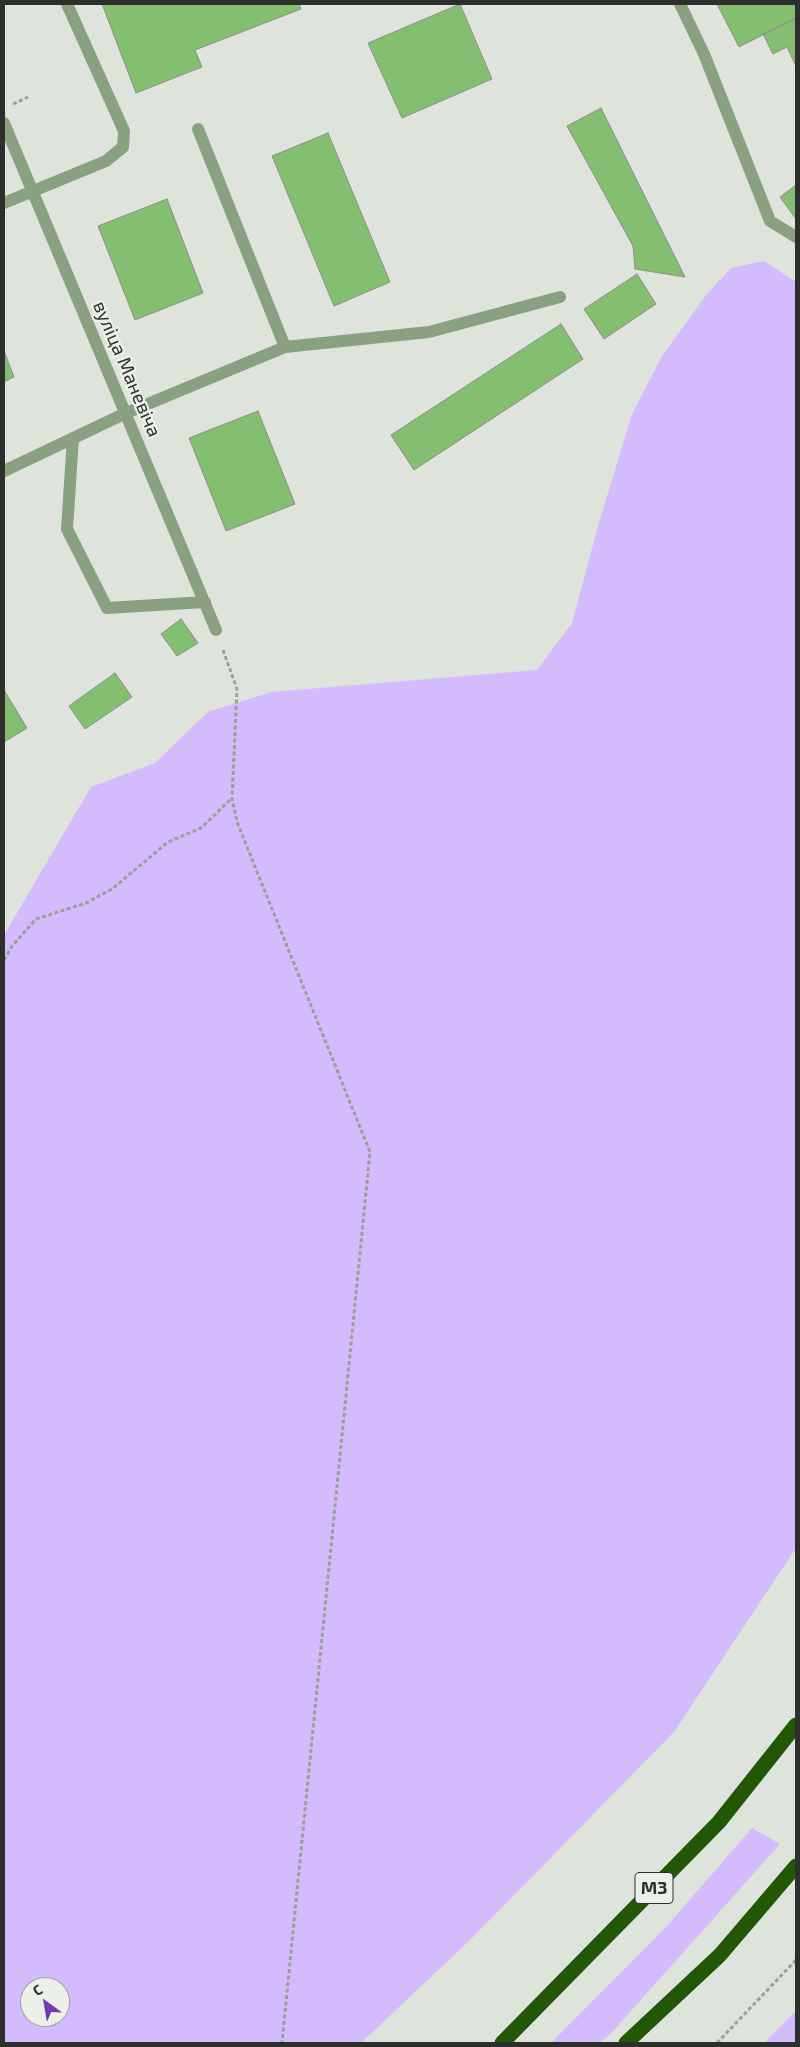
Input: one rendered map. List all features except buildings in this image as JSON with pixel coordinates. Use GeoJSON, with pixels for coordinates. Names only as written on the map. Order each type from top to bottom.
{"type":"FeatureCollection","features":[{"type":"Feature","properties":{"kind":"highway","name":"М3"},"geometry":{"type":"LineString","coordinates":[[502,2043],[718,1822],[796,1725]]}},
{"type":"Feature","properties":{"kind":"highway"},"geometry":{"type":"LineString","coordinates":[[626,2043],[720,1955],[796,1866]]}},
{"type":"Feature","properties":{"kind":"street"},"geometry":{"type":"LineString","coordinates":[[4,203],[106,160],[123,147],[124,131],[67,4]]}},
{"type":"Feature","properties":{"kind":"street"},"geometry":{"type":"LineString","coordinates":[[680,4],[704,54],[770,221],[796,237]]}},
{"type":"Feature","properties":{"kind":"street","name":"вуліца Маневіча"},"geometry":{"type":"LineString","coordinates":[[4,123],[216,630]]}},
{"type":"Feature","properties":{"kind":"street"},"geometry":{"type":"LineString","coordinates":[[198,129],[285,347]]}},
{"type":"Feature","properties":{"kind":"street"},"geometry":{"type":"LineString","coordinates":[[4,472],[126,413],[285,347],[429,332],[560,298]]}},
{"type":"Feature","properties":{"kind":"street"},"geometry":{"type":"LineString","coordinates":[[73,438],[67,529],[108,608],[205,602]]}},
{"type":"Feature","properties":{"kind":"path"},"geometry":{"type":"LineString","coordinates":[[12,104],[28,97]]}},
{"type":"Feature","properties":{"kind":"path"},"geometry":{"type":"LineString","coordinates":[[216,630],[237,689],[232,798],[237,822],[370,1152],[282,2043]]}},
{"type":"Feature","properties":{"kind":"path"},"geometry":{"type":"LineString","coordinates":[[4,960],[12,946],[36,919],[86,903],[112,889],[168,842],[201,828],[232,798]]}},
{"type":"Feature","properties":{"kind":"path"},"geometry":{"type":"LineString","coordinates":[[717,2043],[796,1960]]}},
{"type":"Feature","properties":{"kind":"shaded area"},"geometry":{"type":"Polygon","coordinates":[[[764,261],[796,282],[796,1548],[674,1732],[469,1941],[361,2043],[4,2043],[4,935],[91,787],[155,763],[208,712],[271,692],[537,670],[572,623],[598,526],[632,414],[662,356],[707,294],[731,268],[764,261]]]}},
{"type":"Feature","properties":{"kind":"shaded area"},"geometry":{"type":"Polygon","coordinates":[[[752,1828],[780,1844],[614,2030],[600,2043],[551,2043],[666,1927],[752,1828]]]}},
{"type":"Feature","properties":{"kind":"shaded area"},"geometry":{"type":"Polygon","coordinates":[[[796,2011],[796,2043],[764,2043],[796,2011]]]}}]}
